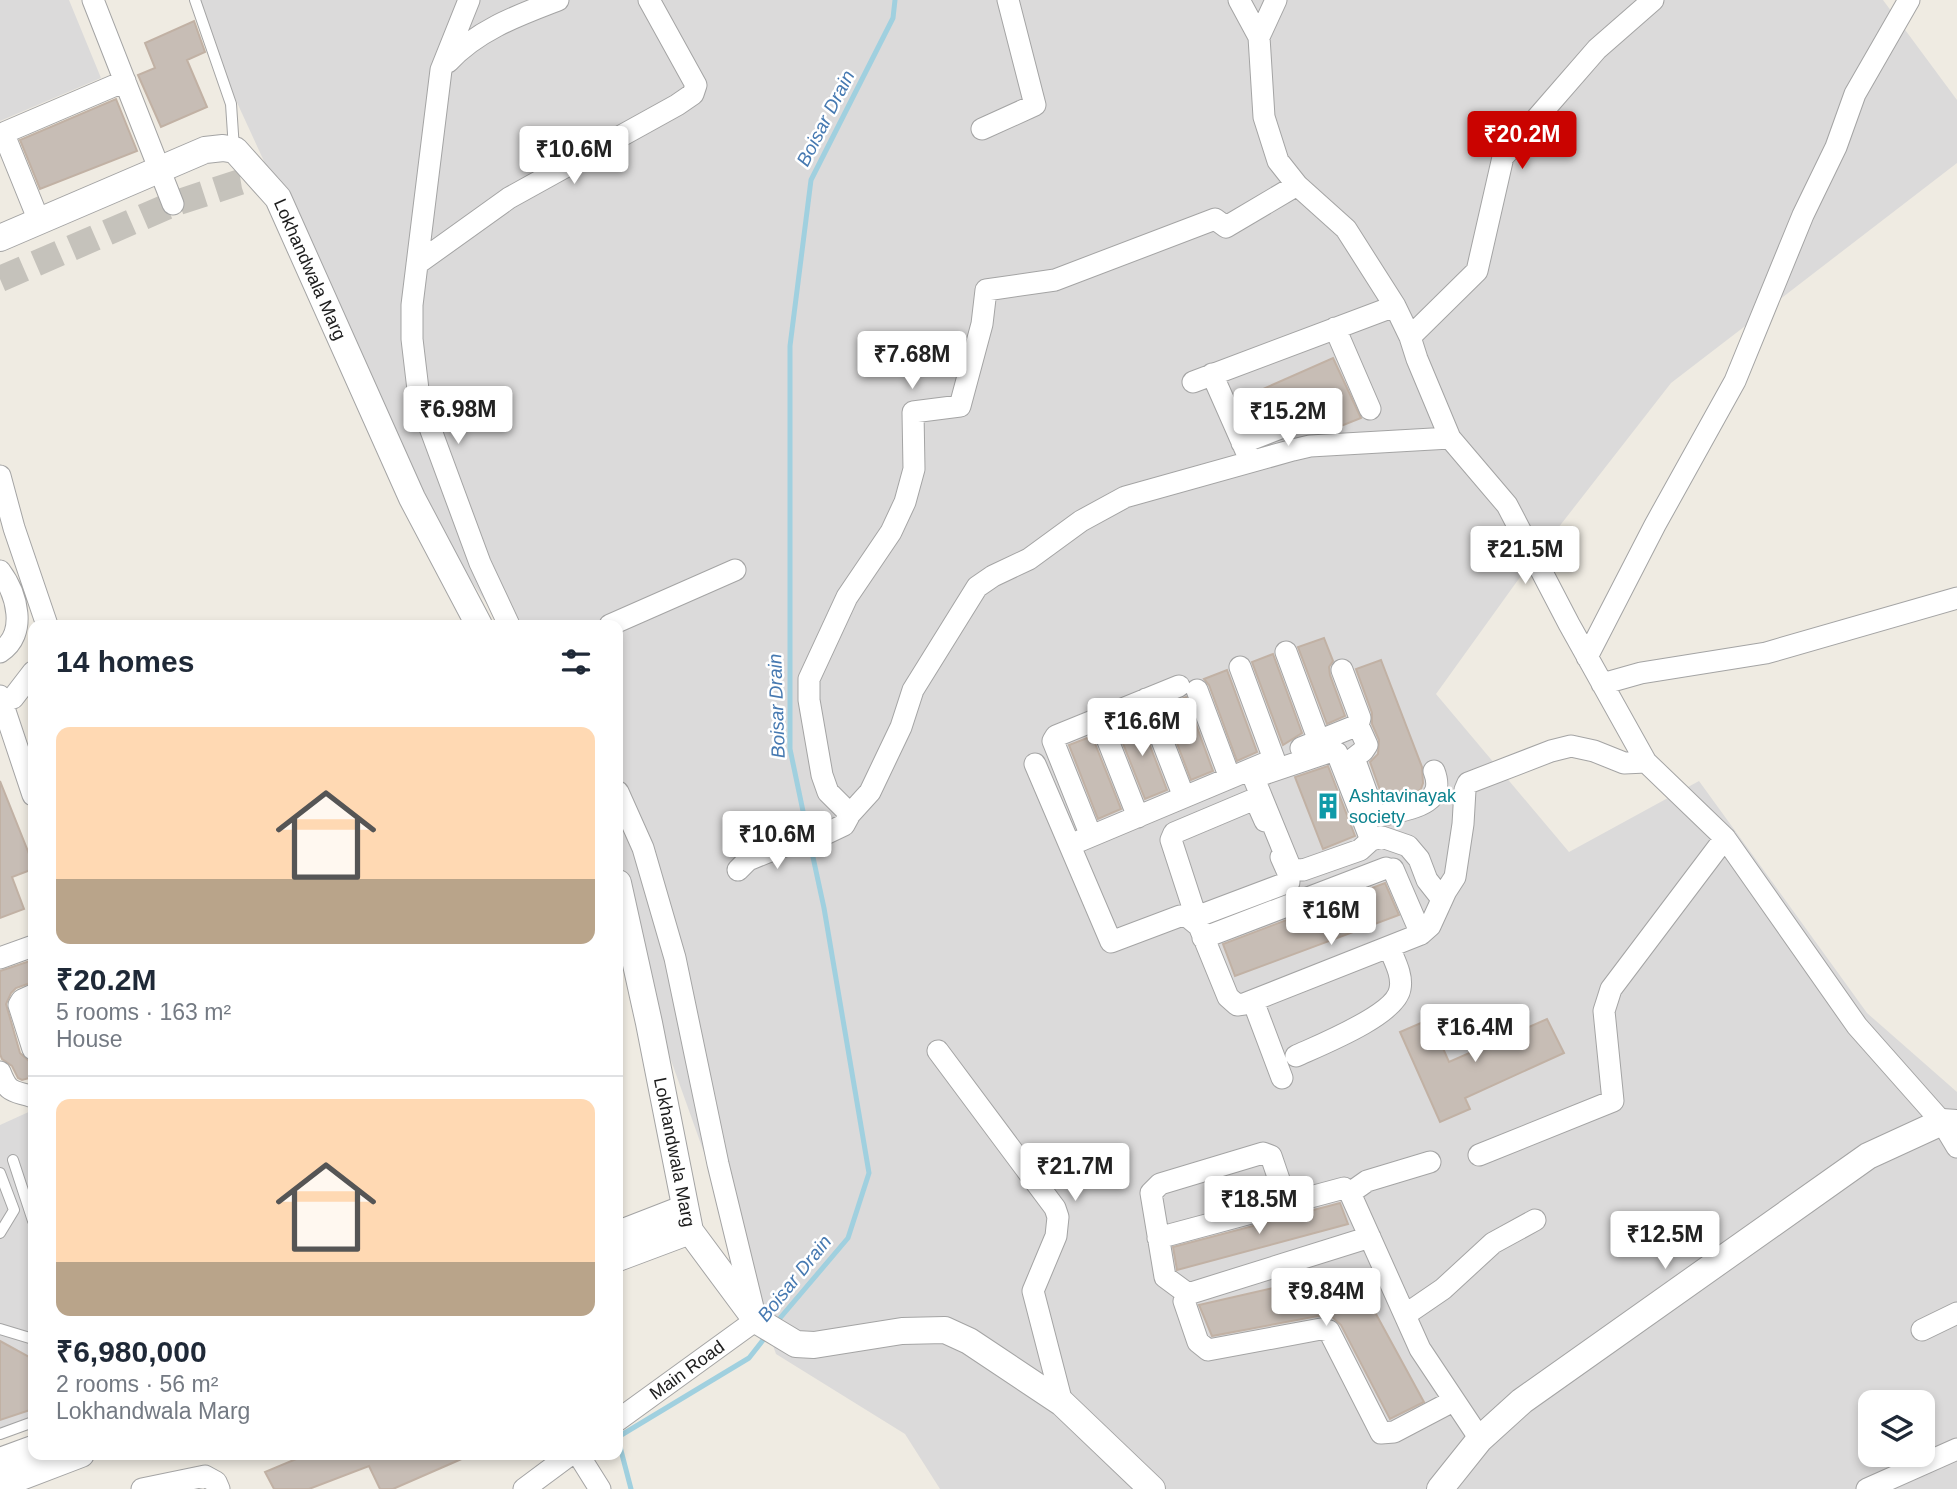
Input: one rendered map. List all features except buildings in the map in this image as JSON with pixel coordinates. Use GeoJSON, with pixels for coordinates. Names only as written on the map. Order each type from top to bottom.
{"type":"FeatureCollection","features":[{"type":"Feature","properties":{"kind":"street"},"geometry":{"type":"LineString","coordinates":[[93,0],[173,204]]}},
{"type":"Feature","properties":{"kind":"street"},"geometry":{"type":"LineString","coordinates":[[469,0],[442,70],[412,305],[412,339],[419,398],[480,563],[507,620]]}},
{"type":"Feature","properties":{"kind":"street"},"geometry":{"type":"LineString","coordinates":[[442,70],[463,46],[502,24],[558,0]]}},
{"type":"Feature","properties":{"kind":"street"},"geometry":{"type":"LineString","coordinates":[[417,264],[509,198],[693,94],[696,85],[649,0]]}},
{"type":"Feature","properties":{"kind":"street"},"geometry":{"type":"LineString","coordinates":[[982,129],[1035,105],[1008,0]]}},
{"type":"Feature","properties":{"kind":"street"},"geometry":{"type":"LineString","coordinates":[[1239,0],[1259,37],[1264,117],[1278,161],[1297,185],[1346,229],[1395,306],[1450,438],[1507,505],[1646,762],[1725,838],[1857,1026],[1950,1123],[1957,1147]]}},
{"type":"Feature","properties":{"kind":"street"},"geometry":{"type":"LineString","coordinates":[[1259,37],[1276,0]]}},
{"type":"Feature","properties":{"kind":"street"},"geometry":{"type":"LineString","coordinates":[[1410,337],[1477,271],[1503,157],[1597,49],[1653,0]]}},
{"type":"Feature","properties":{"kind":"street"},"geometry":{"type":"LineString","coordinates":[[1587,657],[1655,525],[1735,382],[1856,94],[1909,0]]}},
{"type":"Feature","properties":{"kind":"street"},"geometry":{"type":"LineString","coordinates":[[39,221],[5,138],[6,132],[125,81]]}},
{"type":"Feature","properties":{"kind":"street"},"geometry":{"type":"LineString","coordinates":[[0,238],[205,150],[234,150]]}},
{"type":"Feature","properties":{"kind":"street","name":"Lokhandwala Marg"},"geometry":{"type":"LineString","coordinates":[[234,150],[278,198],[412,498],[476,620]]}},
{"type":"Feature","properties":{"kind":"street"},"geometry":{"type":"LineString","coordinates":[[847,819],[828,792],[822,775],[809,701],[810,679],[847,597],[891,532],[905,502],[914,469],[913,412],[960,406],[982,324],[986,290],[1055,280],[1215,219],[1226,227],[1297,185]]}},
{"type":"Feature","properties":{"kind":"street"},"geometry":{"type":"LineString","coordinates":[[1246,451],[1203,378],[1395,306]]}},
{"type":"Feature","properties":{"kind":"street"},"geometry":{"type":"LineString","coordinates":[[1335,328],[1370,409]]}},
{"type":"Feature","properties":{"kind":"street"},"geometry":{"type":"LineString","coordinates":[[738,870],[748,860],[775,849],[799,842],[806,843],[847,819],[870,792],[901,727],[913,690],[977,587],[1028,559],[1081,521],[1125,497],[1246,451],[1283,427],[1319,413]]}},
{"type":"Feature","properties":{"kind":"street"},"geometry":{"type":"LineString","coordinates":[[1283,427],[1293,450]]}},
{"type":"Feature","properties":{"kind":"street"},"geometry":{"type":"LineString","coordinates":[[1246,451],[1450,438]]}},
{"type":"Feature","properties":{"kind":"street"},"geometry":{"type":"LineString","coordinates":[[0,476],[7,530],[45,620]]}},
{"type":"Feature","properties":{"kind":"street"},"geometry":{"type":"LineString","coordinates":[[621,620],[734,570]]}},
{"type":"Feature","properties":{"kind":"street"},"geometry":{"type":"LineString","coordinates":[[0,571],[8,582],[18,623],[16,635],[0,652]]}},
{"type":"Feature","properties":{"kind":"street"},"geometry":{"type":"LineString","coordinates":[[1602,684],[1641,673],[1766,653],[1957,598]]}},
{"type":"Feature","properties":{"kind":"street"},"geometry":{"type":"LineString","coordinates":[[1286,652],[1318,741]]}},
{"type":"Feature","properties":{"kind":"street"},"geometry":{"type":"LineString","coordinates":[[1240,667],[1274,760]]}},
{"type":"Feature","properties":{"kind":"street"},"geometry":{"type":"LineString","coordinates":[[1342,670],[1360,718],[1358,725],[1367,745],[1354,758],[1374,814],[1379,816],[1429,802],[1436,794],[1439,784],[1434,771]]}},
{"type":"Feature","properties":{"kind":"street"},"geometry":{"type":"LineString","coordinates":[[28,679],[13,698],[1,700],[28,779]]}},
{"type":"Feature","properties":{"kind":"street"},"geometry":{"type":"LineString","coordinates":[[1091,836],[1053,741],[1056,736],[1099,718],[1146,699],[1188,688],[1230,778]]}},
{"type":"Feature","properties":{"kind":"street"},"geometry":{"type":"LineString","coordinates":[[1146,699],[1184,797]]}},
{"type":"Feature","properties":{"kind":"street"},"geometry":{"type":"LineString","coordinates":[[1099,718],[1138,817]]}},
{"type":"Feature","properties":{"kind":"street"},"geometry":{"type":"LineString","coordinates":[[1070,845],[1358,725]]}},
{"type":"Feature","properties":{"kind":"street"},"geometry":{"type":"LineString","coordinates":[[1200,927],[1289,882],[1289,875],[1257,803],[1250,801],[1174,833],[1171,841],[1200,927],[1228,997],[1237,1005],[1421,934],[1430,926],[1455,877],[1468,783],[1571,746],[1594,751],[1624,763],[1646,762]]}},
{"type":"Feature","properties":{"kind":"street"},"geometry":{"type":"LineString","coordinates":[[1380,839],[1337,753],[1332,751],[1258,776],[1255,781],[1291,869],[1303,870],[1360,850],[1380,839],[1408,846],[1419,859],[1427,880],[1442,899]]}},
{"type":"Feature","properties":{"kind":"street"},"geometry":{"type":"LineString","coordinates":[[1035,764],[1111,942],[1180,916],[1188,917],[1200,927]]}},
{"type":"Feature","properties":{"kind":"street"},"geometry":{"type":"LineString","coordinates":[[623,803],[643,848],[676,958],[718,1164],[765,1327],[796,1344],[814,1345],[902,1331],[945,1330],[969,1341],[1062,1403],[1152,1489]]}},
{"type":"Feature","properties":{"kind":"street"},"geometry":{"type":"LineString","coordinates":[[1379,816],[1380,839]]}},
{"type":"Feature","properties":{"kind":"street"},"geometry":{"type":"LineString","coordinates":[[1479,1155],[1613,1101],[1604,1011],[1611,989],[1725,838]]}},
{"type":"Feature","properties":{"kind":"street"},"geometry":{"type":"LineString","coordinates":[[1200,927],[1389,869],[1421,934]]}},
{"type":"Feature","properties":{"kind":"street","name":"Lokhandwala Marg"},"geometry":{"type":"LineString","coordinates":[[623,905],[688,1219],[765,1327]]}},
{"type":"Feature","properties":{"kind":"street"},"geometry":{"type":"LineString","coordinates":[[1296,1056],[1379,1015],[1396,1001],[1401,988],[1399,972],[1389,947]]}},
{"type":"Feature","properties":{"kind":"street"},"geometry":{"type":"LineString","coordinates":[[0,958],[28,948]]}},
{"type":"Feature","properties":{"kind":"street"},"geometry":{"type":"LineString","coordinates":[[28,997],[19,1005],[28,1033]]}},
{"type":"Feature","properties":{"kind":"street"},"geometry":{"type":"LineString","coordinates":[[1253,1001],[1282,1078]]}},
{"type":"Feature","properties":{"kind":"street"},"geometry":{"type":"LineString","coordinates":[[938,1051],[1055,1208],[1058,1217],[1056,1236],[1033,1291],[1062,1403]]}},
{"type":"Feature","properties":{"kind":"street"},"geometry":{"type":"LineString","coordinates":[[0,1072],[6,1087],[15,1094],[28,1096]]}},
{"type":"Feature","properties":{"kind":"street"},"geometry":{"type":"LineString","coordinates":[[1440,1489],[1480,1439],[1522,1401],[1868,1156],[1950,1123]]}},
{"type":"Feature","properties":{"kind":"street"},"geometry":{"type":"LineString","coordinates":[[1188,1294],[1165,1277],[1151,1193],[1160,1184],[1263,1153],[1271,1156],[1287,1203]]}},
{"type":"Feature","properties":{"kind":"street"},"geometry":{"type":"LineString","coordinates":[[1350,1193],[1367,1181],[1430,1162]]}},
{"type":"Feature","properties":{"kind":"street"},"geometry":{"type":"LineString","coordinates":[[1158,1238],[1343,1188],[1350,1193],[1420,1349],[1480,1439]]}},
{"type":"Feature","properties":{"kind":"street"},"geometry":{"type":"LineString","coordinates":[[623,1233],[688,1219]]}},
{"type":"Feature","properties":{"kind":"street"},"geometry":{"type":"LineString","coordinates":[[623,1255],[688,1219]]}},
{"type":"Feature","properties":{"kind":"street"},"geometry":{"type":"LineString","coordinates":[[1405,1315],[1444,1289],[1493,1243],[1535,1220]]}},
{"type":"Feature","properties":{"kind":"street"},"geometry":{"type":"LineString","coordinates":[[1370,1237],[1188,1294],[1184,1301],[1198,1342],[1208,1350],[1321,1329],[1329,1331],[1381,1433],[1394,1432],[1453,1401]]}},
{"type":"Feature","properties":{"kind":"street"},"geometry":{"type":"LineString","coordinates":[[1922,1330],[1957,1313]]}},
{"type":"Feature","properties":{"kind":"street","name":"Main Road"},"geometry":{"type":"LineString","coordinates":[[623,1417],[765,1327]]}},
{"type":"Feature","properties":{"kind":"street"},"geometry":{"type":"LineString","coordinates":[[1867,1489],[1957,1449]]}},
{"type":"Feature","properties":{"kind":"street"},"geometry":{"type":"LineString","coordinates":[[0,1461],[28,1451]]}},
{"type":"Feature","properties":{"kind":"street"},"geometry":{"type":"LineString","coordinates":[[0,1485],[65,1460]]}},
{"type":"Feature","properties":{"kind":"street"},"geometry":{"type":"LineString","coordinates":[[524,1489],[563,1460]]}},
{"type":"Feature","properties":{"kind":"street"},"geometry":{"type":"LineString","coordinates":[[582,1460],[600,1489]]}},
{"type":"Feature","properties":{"kind":"street"},"geometry":{"type":"LineString","coordinates":[[142,1489],[205,1476],[216,1482],[219,1489]]}},
{"type":"Feature","properties":{"kind":"lane"},"geometry":{"type":"LineString","coordinates":[[195,0],[231,104],[234,150]]}},
{"type":"Feature","properties":{"kind":"lane"},"geometry":{"type":"LineString","coordinates":[[13,1160],[28,1206]]}},
{"type":"Feature","properties":{"kind":"lane"},"geometry":{"type":"LineString","coordinates":[[0,1172],[14,1210],[0,1233]]}},
{"type":"Feature","properties":{"kind":"lane"},"geometry":{"type":"LineString","coordinates":[[21,1185],[28,1183]]}},
{"type":"Feature","properties":{"kind":"lane"},"geometry":{"type":"LineString","coordinates":[[0,1329],[28,1337]]}},
{"type":"Feature","properties":{"kind":"lane"},"geometry":{"type":"LineString","coordinates":[[0,1434],[28,1424]]}},
{"type":"Feature","properties":{"kind":"shaded area"},"geometry":{"type":"Polygon","coordinates":[[[0,0],[69,0],[101,78],[0,121],[0,0]]]}},
{"type":"Feature","properties":{"kind":"shaded area"},"geometry":{"type":"Polygon","coordinates":[[[191,0],[1883,0],[1957,100],[1957,163],[1671,383],[1523,573],[1436,694],[1569,852],[1699,781],[1867,1013],[1957,1092],[1957,1489],[940,1489],[905,1434],[776,1354],[623,926],[623,620],[498,620],[442,537],[217,63],[191,0]]]}},
{"type":"Feature","properties":{"kind":"shaded area"},"geometry":{"type":"Polygon","coordinates":[[[28,1112],[28,1430],[0,1439],[0,1125],[28,1112]]]}},
{"type":"Feature","properties":{"kind":"waterway","name":"Boisar Drain"},"geometry":{"type":"LineString","coordinates":[[808,835],[790,749],[790,346],[811,180],[893,18],[895,0]]}},
{"type":"Feature","properties":{"kind":"waterway","name":"Boisar Drain"},"geometry":{"type":"LineString","coordinates":[[775,1324],[848,1238],[869,1173],[824,908],[811,848]]}},
{"type":"Feature","properties":{"kind":"waterway","name":"Boisar Drain"},"geometry":{"type":"LineString","coordinates":[[623,1434],[749,1358],[767,1335]]}},
{"type":"Feature","properties":{"kind":"waterway","name":"Boisar Drain"},"geometry":{"type":"LineString","coordinates":[[623,1458],[631,1489]]}},
{"type":"Feature","properties":{"kind":"tunnel"},"geometry":{"type":"LineString","coordinates":[[0,279],[173,204],[240,182],[258,179]]}},
{"type":"Feature","properties":{"kind":"place","name":"Ashtavinayak society"},"geometry":{"type":"Point","coordinates":[1328,806]}}]}
